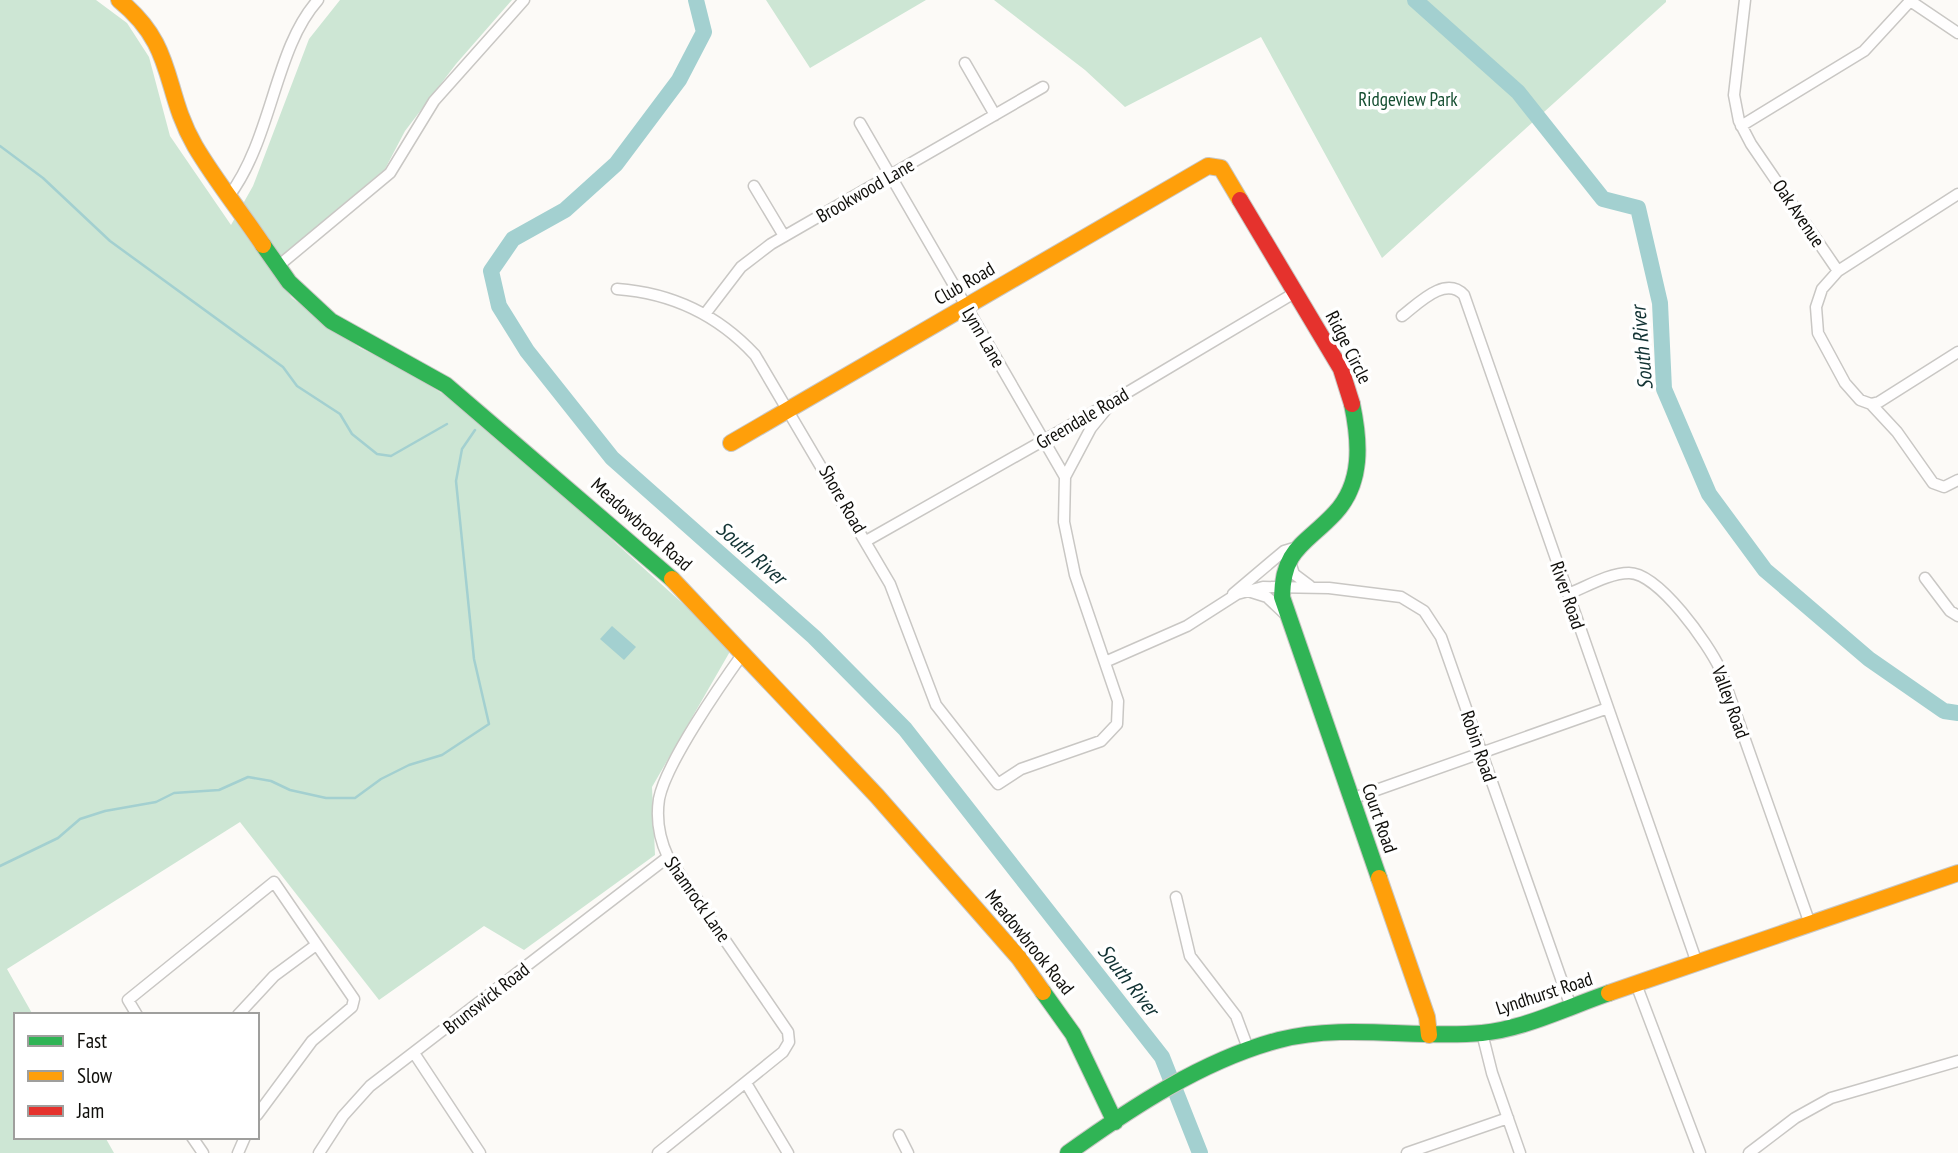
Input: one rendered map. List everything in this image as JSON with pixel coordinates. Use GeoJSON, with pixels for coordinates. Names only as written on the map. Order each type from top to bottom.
{"type":"FeatureCollection","features":[{"type":"Feature","properties":{"kind":"street","name":"Meadowbrook Road"},"geometry":{"type":"LineString","coordinates":[[119,0],[140,17],[150,30],[166,62],[187,131],[277,267],[306,300],[331,321],[425,370],[496,426],[656,563],[744,652],[877,796],[1019,958],[1073,1034],[1115,1122]]}},
{"type":"Feature","properties":{"kind":"street"},"geometry":{"type":"LineString","coordinates":[[229,196],[249,168],[300,25],[318,0]]}},
{"type":"Feature","properties":{"kind":"street"},"geometry":{"type":"LineString","coordinates":[[277,267],[390,173],[434,101],[524,0]]}},
{"type":"Feature","properties":{"kind":"street","name":"Oak Avenue"},"geometry":{"type":"LineString","coordinates":[[1745,0],[1734,95],[1741,126],[1838,271]]}},
{"type":"Feature","properties":{"kind":"street"},"geometry":{"type":"LineString","coordinates":[[1741,126],[1864,51],[1910,0],[1958,33]]}},
{"type":"Feature","properties":{"kind":"street"},"geometry":{"type":"LineString","coordinates":[[965,64],[995,115]]}},
{"type":"Feature","properties":{"kind":"street","name":"Brookwood Lane"},"geometry":{"type":"LineString","coordinates":[[705,314],[741,267],[784,236],[1043,87]]}},
{"type":"Feature","properties":{"kind":"street","name":"Lynn Lane"},"geometry":{"type":"LineString","coordinates":[[860,123],[1065,477]]}},
{"type":"Feature","properties":{"kind":"street","name":"Club Road"},"geometry":{"type":"LineString","coordinates":[[732,443],[1208,166],[1219,166]]}},
{"type":"Feature","properties":{"kind":"street","name":"Ridge Circle"},"geometry":{"type":"LineString","coordinates":[[1105,662],[1187,626],[1229,598],[1284,551],[1291,552],[1342,505],[1353,483],[1358,447],[1357,424],[1348,386],[1296,292],[1219,166]]}},
{"type":"Feature","properties":{"kind":"street"},"geometry":{"type":"LineString","coordinates":[[754,187],[784,236]]}},
{"type":"Feature","properties":{"kind":"street"},"geometry":{"type":"LineString","coordinates":[[1958,194],[1838,271],[1827,281],[1817,301],[1815,317],[1818,333],[1845,383],[1860,400],[1871,404],[1898,432],[1933,483],[1944,487],[1958,480]]}},
{"type":"Feature","properties":{"kind":"street","name":"River Road"},"geometry":{"type":"LineString","coordinates":[[1402,316],[1438,290],[1451,288],[1464,295],[1697,963]]}},
{"type":"Feature","properties":{"kind":"street","name":"Shore Road"},"geometry":{"type":"LineString","coordinates":[[617,289],[668,298],[705,314],[727,329],[755,355],[790,409],[901,608],[936,705],[998,783],[1021,769],[1101,741],[1113,731],[1119,716],[1119,706],[1105,662]]}},
{"type":"Feature","properties":{"kind":"street","name":"Greendale Road"},"geometry":{"type":"LineString","coordinates":[[866,541],[1044,441],[1296,292]]}},
{"type":"Feature","properties":{"kind":"street"},"geometry":{"type":"LineString","coordinates":[[1871,404],[1879,402],[1958,352]]}},
{"type":"Feature","properties":{"kind":"street"},"geometry":{"type":"LineString","coordinates":[[1105,662],[1068,547],[1064,522],[1065,477],[1091,428],[1113,401]]}},
{"type":"Feature","properties":{"kind":"street"},"geometry":{"type":"LineString","coordinates":[[1282,587],[1282,573],[1291,552]]}},
{"type":"Feature","properties":{"kind":"street"},"geometry":{"type":"LineString","coordinates":[[1291,552],[1294,574],[1313,587]]}},
{"type":"Feature","properties":{"kind":"street","name":"Valley Road"},"geometry":{"type":"LineString","coordinates":[[1568,594],[1624,574],[1635,574],[1653,585],[1707,642],[1720,669],[1810,924]]}},
{"type":"Feature","properties":{"kind":"street"},"geometry":{"type":"LineString","coordinates":[[1925,578],[1950,611],[1958,616]]}},
{"type":"Feature","properties":{"kind":"street","name":"Ridge Circle"},"geometry":{"type":"LineString","coordinates":[[1229,598],[1245,591],[1282,587]]}},
{"type":"Feature","properties":{"kind":"street","name":"Robin Road"},"geometry":{"type":"LineString","coordinates":[[1282,587],[1313,587],[1401,597],[1424,611],[1441,637],[1571,1007]]}},
{"type":"Feature","properties":{"kind":"street","name":"Court Road"},"geometry":{"type":"LineString","coordinates":[[1282,587],[1286,613],[1427,1017],[1429,1035]]}},
{"type":"Feature","properties":{"kind":"street"},"geometry":{"type":"LineString","coordinates":[[1245,591],[1267,597],[1286,613],[1299,587]]}},
{"type":"Feature","properties":{"kind":"street","name":"Shamrock Lane"},"geometry":{"type":"LineString","coordinates":[[744,652],[719,688],[662,789],[658,823],[668,857],[790,1038],[787,1048],[746,1083]]}},
{"type":"Feature","properties":{"kind":"street"},"geometry":{"type":"LineString","coordinates":[[1351,799],[1608,708]]}},
{"type":"Feature","properties":{"kind":"street","name":"Brunswick Road"},"geometry":{"type":"LineString","coordinates":[[319,1153],[358,1099],[668,857]]}},
{"type":"Feature","properties":{"kind":"street","name":"Lyndhurst Road"},"geometry":{"type":"LineString","coordinates":[[1068,1153],[1143,1105],[1249,1051],[1306,1035],[1429,1035],[1505,1030],[1958,873]]}},
{"type":"Feature","properties":{"kind":"street"},"geometry":{"type":"LineString","coordinates":[[135,1013],[128,1000],[274,881],[353,995],[354,1004],[312,1041],[259,1112]]}},
{"type":"Feature","properties":{"kind":"street"},"geometry":{"type":"LineString","coordinates":[[1176,897],[1190,956],[1236,1016],[1249,1051]]}},
{"type":"Feature","properties":{"kind":"street"},"geometry":{"type":"LineString","coordinates":[[240,1013],[274,976],[316,945]]}},
{"type":"Feature","properties":{"kind":"street"},"geometry":{"type":"LineString","coordinates":[[1636,984],[1700,1153]]}},
{"type":"Feature","properties":{"kind":"street"},"geometry":{"type":"LineString","coordinates":[[1482,1033],[1520,1153]]}},
{"type":"Feature","properties":{"kind":"street"},"geometry":{"type":"LineString","coordinates":[[414,1053],[480,1153]]}},
{"type":"Feature","properties":{"kind":"street"},"geometry":{"type":"LineString","coordinates":[[1749,1153],[1795,1118],[1832,1098],[1958,1061]]}},
{"type":"Feature","properties":{"kind":"street"},"geometry":{"type":"LineString","coordinates":[[658,1153],[746,1083],[788,1153]]}},
{"type":"Feature","properties":{"kind":"street"},"geometry":{"type":"LineString","coordinates":[[1407,1153],[1508,1118]]}},
{"type":"Feature","properties":{"kind":"street"},"geometry":{"type":"LineString","coordinates":[[899,1135],[908,1153]]}},
{"type":"Feature","properties":{"kind":"green space"},"geometry":{"type":"Polygon","coordinates":[[[0,0],[96,0],[127,23],[149,57],[170,136],[231,225],[253,186],[309,39],[340,0],[512,0],[456,64],[405,131],[385,169],[284,254],[274,275],[292,298],[360,348],[406,370],[455,402],[516,453],[732,648],[652,787],[655,855],[524,950],[484,926],[379,1000],[240,822],[7,969],[32,1013],[14,1013],[14,1139],[106,1139],[114,1153],[0,1153],[0,0]]]}},
{"type":"Feature","properties":{"kind":"green space"},"geometry":{"type":"Polygon","coordinates":[[[766,0],[926,0],[810,68],[766,0]]]}},
{"type":"Feature","properties":{"kind":"green space","name":"Ridgeview Park"},"geometry":{"type":"Polygon","coordinates":[[[994,0],[1666,2],[1382,258],[1261,37],[1125,107],[1085,70],[994,0]]]}},
{"type":"Feature","properties":{"kind":"water"},"geometry":{"type":"Polygon","coordinates":[[[612,626],[636,647],[624,660],[600,639],[612,626]]]}},
{"type":"Feature","properties":{"kind":"waterway","name":"South River"},"geometry":{"type":"LineString","coordinates":[[696,0],[704,32],[679,80],[616,164],[565,210],[513,239],[491,271],[499,306],[527,351],[612,458],[814,637],[905,729],[1162,1057],[1200,1153]]}},
{"type":"Feature","properties":{"kind":"waterway","name":"South River"},"geometry":{"type":"LineString","coordinates":[[1415,0],[1518,92],[1603,199],[1638,208],[1660,303],[1664,389],[1709,494],[1765,570],[1869,659],[1944,711],[1958,713]]}},
{"type":"Feature","properties":{"kind":"waterway"},"geometry":{"type":"LineString","coordinates":[[0,146],[43,178],[110,241],[283,367],[297,386],[340,414],[352,434],[377,454],[391,456],[447,424]]}},
{"type":"Feature","properties":{"kind":"waterway"},"geometry":{"type":"LineString","coordinates":[[0,866],[58,838],[80,819],[105,811],[156,802],[174,793],[219,790],[248,777],[271,781],[290,790],[326,798],[355,798],[381,779],[409,765],[442,755],[489,724],[474,659],[456,481],[462,449],[475,430]]}},
{"type":"Feature","properties":{"kind":"traffic: fast"},"geometry":{"type":"LineString","coordinates":[[263,245],[289,282],[331,321],[446,385],[672,579]]}},
{"type":"Feature","properties":{"kind":"traffic: fast"},"geometry":{"type":"LineString","coordinates":[[1352,404],[1358,447],[1351,489],[1335,513],[1291,557],[1283,581],[1282,597],[1379,878]]}},
{"type":"Feature","properties":{"kind":"traffic: fast"},"geometry":{"type":"LineString","coordinates":[[1043,992],[1073,1034],[1115,1122]]}},
{"type":"Feature","properties":{"kind":"traffic: fast"},"geometry":{"type":"LineString","coordinates":[[1068,1153],[1142,1103],[1195,1073],[1279,1040],[1329,1033],[1457,1034],[1498,1031],[1609,993]]}},
{"type":"Feature","properties":{"kind":"traffic: slow"},"geometry":{"type":"LineString","coordinates":[[119,0],[138,17],[151,35],[160,52],[177,106],[195,146],[263,245]]}},
{"type":"Feature","properties":{"kind":"traffic: slow"},"geometry":{"type":"LineString","coordinates":[[731,443],[1208,166],[1221,168],[1240,200]]}},
{"type":"Feature","properties":{"kind":"traffic: slow"},"geometry":{"type":"LineString","coordinates":[[672,579],[877,796],[1019,958],[1043,992]]}},
{"type":"Feature","properties":{"kind":"traffic: slow"},"geometry":{"type":"LineString","coordinates":[[1609,993],[1958,873]]}},
{"type":"Feature","properties":{"kind":"traffic: slow"},"geometry":{"type":"LineString","coordinates":[[1379,878],[1427,1017],[1429,1035]]}},
{"type":"Feature","properties":{"kind":"traffic: jam"},"geometry":{"type":"LineString","coordinates":[[1240,200],[1341,369],[1352,404]]}}]}
